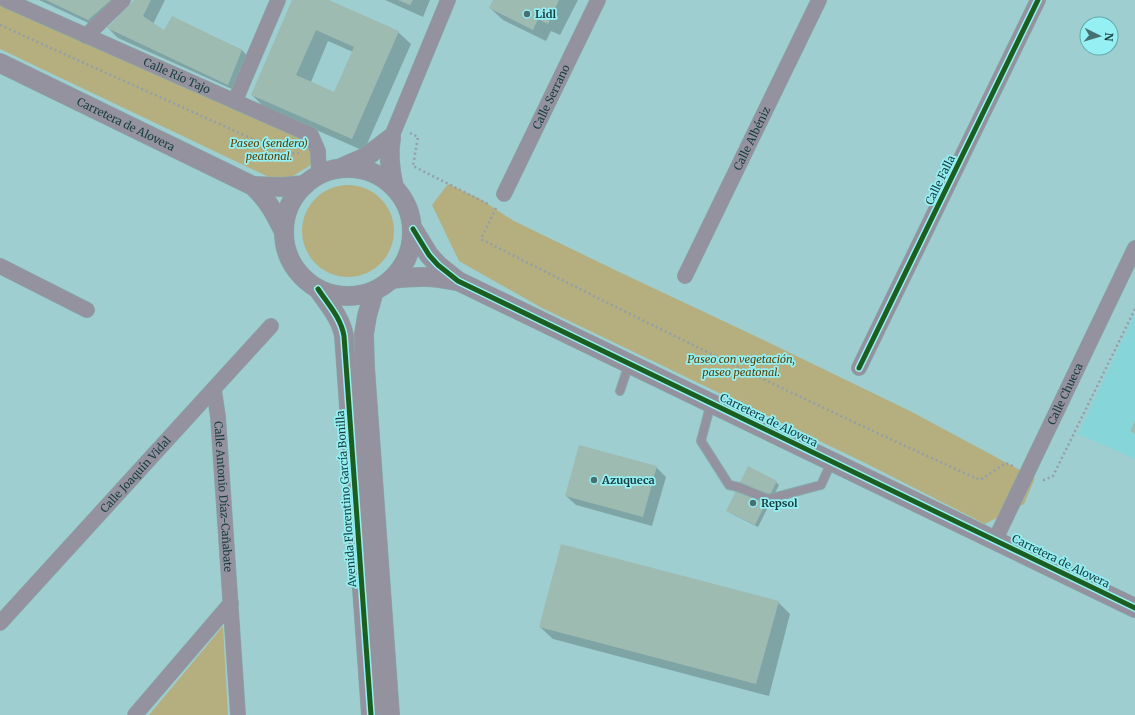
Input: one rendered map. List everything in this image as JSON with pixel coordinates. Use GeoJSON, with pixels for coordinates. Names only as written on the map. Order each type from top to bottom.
{"type":"FeatureCollection","features":[{"type":"Feature","properties":{"kind":"street","name":"Calle Río Tajo"},"geometry":{"type":"LineString","coordinates":[[6,0],[311,135],[318,151],[320,176]]}},
{"type":"Feature","properties":{"kind":"street"},"geometry":{"type":"LineString","coordinates":[[86,36],[123,0]]}},
{"type":"Feature","properties":{"kind":"street"},"geometry":{"type":"LineString","coordinates":[[235,101],[278,0]]}},
{"type":"Feature","properties":{"kind":"street"},"geometry":{"type":"LineString","coordinates":[[394,187],[389,152],[399,135],[448,0]]}},
{"type":"Feature","properties":{"kind":"street","name":"Calle Serrano"},"geometry":{"type":"LineString","coordinates":[[504,194],[598,0]]}},
{"type":"Feature","properties":{"kind":"street","name":"Calle Albéniz"},"geometry":{"type":"LineString","coordinates":[[685,276],[819,0]]}},
{"type":"Feature","properties":{"kind":"street","name":"Calle Falla"},"geometry":{"type":"LineString","coordinates":[[859,368],[1038,0]]}},
{"type":"Feature","properties":{"kind":"street","name":"Carretera de Alovera"},"geometry":{"type":"LineString","coordinates":[[0,63],[253,186],[270,205],[284,232]]}},
{"type":"Feature","properties":{"kind":"street"},"geometry":{"type":"LineString","coordinates":[[320,176],[357,168],[377,175],[394,187],[404,199],[410,214],[413,229],[411,248],[404,265],[392,279],[374,292],[355,296],[336,295],[318,289],[304,279],[293,265],[286,249],[284,232],[287,214],[294,198],[320,176],[366,157],[399,135]]}},
{"type":"Feature","properties":{"kind":"street","name":"Carretera de Alovera"},"geometry":{"type":"LineString","coordinates":[[253,186],[282,187],[320,176]]}},
{"type":"Feature","properties":{"kind":"street","name":"Carretera de Alovera"},"geometry":{"type":"LineString","coordinates":[[413,229],[438,265],[458,281],[1135,608]]}},
{"type":"Feature","properties":{"kind":"street","name":"Calle Chueca"},"geometry":{"type":"LineString","coordinates":[[994,540],[1135,248]]}},
{"type":"Feature","properties":{"kind":"street"},"geometry":{"type":"LineString","coordinates":[[0,266],[87,310]]}},
{"type":"Feature","properties":{"kind":"street","name":"Carretera de Alovera"},"geometry":{"type":"LineString","coordinates":[[392,279],[432,276],[458,281]]}},
{"type":"Feature","properties":{"kind":"street","name":"Avenida Florentino García Bonilla"},"geometry":{"type":"LineString","coordinates":[[318,289],[338,317],[344,336],[371,715]]}},
{"type":"Feature","properties":{"kind":"street"},"geometry":{"type":"LineString","coordinates":[[374,292],[367,316],[364,334],[365,367],[390,715]]}},
{"type":"Feature","properties":{"kind":"street","name":"Calle Joaquín Vidal"},"geometry":{"type":"LineString","coordinates":[[0,623],[271,326]]}},
{"type":"Feature","properties":{"kind":"street","name":"Calle Antonio Díaz-Cañabate"},"geometry":{"type":"LineString","coordinates":[[214,390],[218,417],[238,715]]}},
{"type":"Feature","properties":{"kind":"street"},"geometry":{"type":"LineString","coordinates":[[134,715],[231,603]]}},
{"type":"Feature","properties":{"kind":"lane"},"geometry":{"type":"LineString","coordinates":[[620,391],[629,364]]}},
{"type":"Feature","properties":{"kind":"lane"},"geometry":{"type":"LineString","coordinates":[[711,403],[702,441],[729,485],[768,499],[821,485],[832,462]]}},
{"type":"Feature","properties":{"kind":"path"},"geometry":{"type":"LineString","coordinates":[[399,135],[418,137],[413,166],[497,208],[481,239],[624,312],[789,392],[980,480],[1006,463],[1044,480],[1053,476],[1135,309]]}},
{"type":"Feature","properties":{"kind":"shaded area"},"geometry":{"type":"Polygon","coordinates":[[[1135,314],[1135,459],[1078,434],[1135,314]]]}},
{"type":"Feature","properties":{"kind":"green space","name":"Paseo (sendero) peatonal."},"geometry":{"type":"Polygon","coordinates":[[[0,2],[315,144],[319,160],[293,176],[273,179],[0,49],[0,2]]]}},
{"type":"Feature","properties":{"kind":"green space","name":"Paseo con vegetación, paseo peatonal."},"geometry":{"type":"Polygon","coordinates":[[[448,184],[480,199],[514,221],[912,412],[1035,478],[1024,504],[985,524],[863,462],[542,308],[459,261],[432,205],[448,184]]]}},
{"type":"Feature","properties":{"kind":"green space"},"geometry":{"type":"Polygon","coordinates":[[[348,185],[366,188],[381,198],[391,213],[394,231],[391,249],[381,264],[366,274],[348,277],[330,274],[315,264],[305,249],[302,231],[305,213],[315,198],[330,188],[348,185]]]}},
{"type":"Feature","properties":{"kind":"green space"},"geometry":{"type":"Polygon","coordinates":[[[223,626],[228,715],[149,715],[223,626]]]}},
{"type":"Feature","properties":{"kind":"building"},"geometry":{"type":"Polygon","coordinates":[[[46,0],[111,0],[88,20],[46,0]]]}},
{"type":"Feature","properties":{"kind":"building"},"geometry":{"type":"Polygon","coordinates":[[[134,0],[151,0],[143,16],[164,30],[172,16],[242,50],[228,85],[107,28],[134,0]]]}},
{"type":"Feature","properties":{"kind":"building"},"geometry":{"type":"Polygon","coordinates":[[[292,0],[329,0],[399,31],[352,139],[251,95],[292,0]],[[316,30],[296,75],[334,92],[354,47],[316,30]]]}},
{"type":"Feature","properties":{"kind":"building"},"geometry":{"type":"Polygon","coordinates":[[[398,0],[413,0],[410,5],[398,0]]]}},
{"type":"Feature","properties":{"kind":"building","name":"Lidl"},"geometry":{"type":"Polygon","coordinates":[[[493,0],[559,0],[548,24],[538,19],[533,30],[489,8],[493,0]]]}},
{"type":"Feature","properties":{"kind":"building"},"geometry":{"type":"Polygon","coordinates":[[[1135,421],[1135,434],[1130,431],[1135,421]]]}},
{"type":"Feature","properties":{"kind":"building"},"geometry":{"type":"Polygon","coordinates":[[[579,445],[657,466],[643,517],[565,496],[579,445]]]}},
{"type":"Feature","properties":{"kind":"building"},"geometry":{"type":"Polygon","coordinates":[[[748,466],[777,481],[755,525],[726,511],[748,466]]]}},
{"type":"Feature","properties":{"kind":"building"},"geometry":{"type":"Polygon","coordinates":[[[561,544],[779,601],[756,684],[539,627],[561,544]]]}},
{"type":"Feature","properties":{"kind":"cycle path"},"geometry":{"type":"LineString","coordinates":[[859,368],[1038,0]]}},
{"type":"Feature","properties":{"kind":"cycle path"},"geometry":{"type":"LineString","coordinates":[[413,229],[429,255],[438,265],[458,281],[1135,608]]}},
{"type":"Feature","properties":{"kind":"cycle path"},"geometry":{"type":"LineString","coordinates":[[318,289],[337,317],[344,336],[371,715]]}},
{"type":"Feature","properties":{"kind":"place","name":"Lidl"},"geometry":{"type":"Point","coordinates":[527,14]}},
{"type":"Feature","properties":{"kind":"place","name":"Azuqueca"},"geometry":{"type":"Point","coordinates":[594,480]}},
{"type":"Feature","properties":{"kind":"place","name":"Repsol"},"geometry":{"type":"Point","coordinates":[753,503]}}]}
